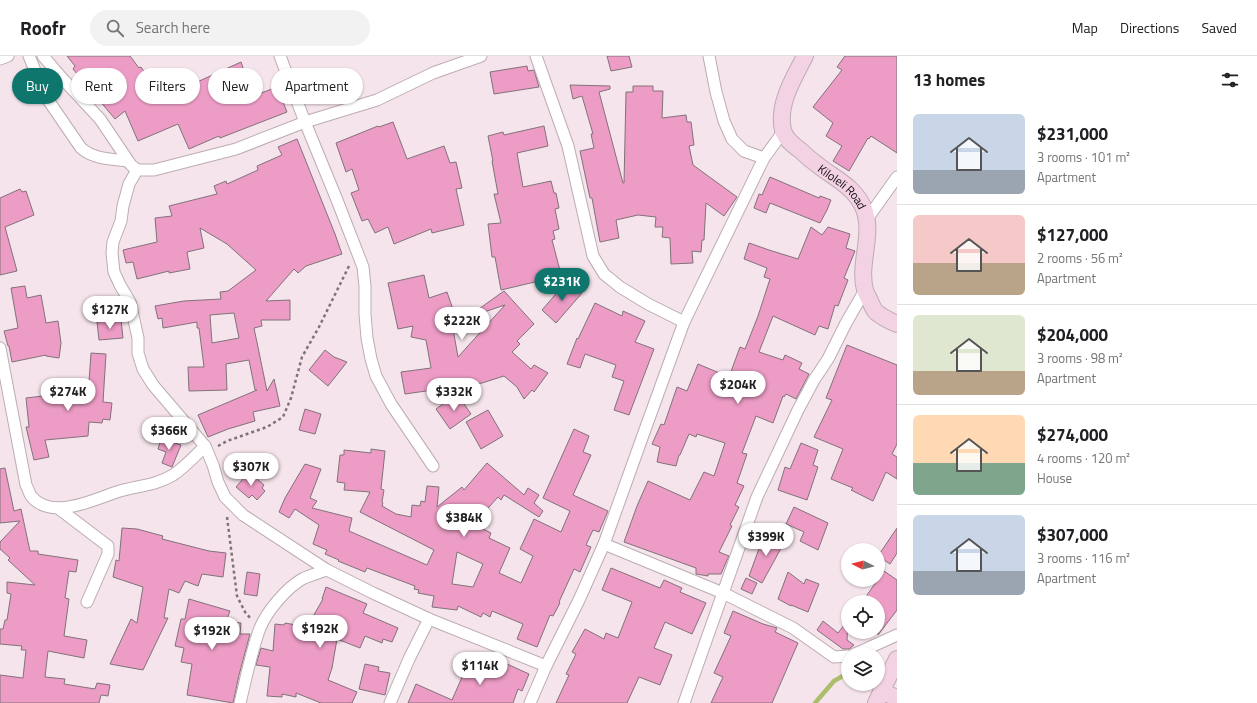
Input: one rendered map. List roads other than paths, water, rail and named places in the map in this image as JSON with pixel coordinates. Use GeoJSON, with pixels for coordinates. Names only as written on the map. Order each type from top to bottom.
{"type":"FeatureCollection","features":[{"type":"Feature","properties":{"kind":"main road"},"geometry":{"type":"LineString","coordinates":[[783,132],[782,113],[788,89],[805,56]]}},
{"type":"Feature","properties":{"kind":"main road","name":"Kiloleli Road"},"geometry":{"type":"LineString","coordinates":[[783,132],[786,138],[813,161],[846,185],[858,197],[867,219],[868,229],[864,274],[865,290],[875,311],[884,318],[897,324]]}},
{"type":"Feature","properties":{"kind":"main road"},"geometry":{"type":"LineString","coordinates":[[897,659],[878,697],[897,698]]}},
{"type":"Feature","properties":{"kind":"street"},"geometry":{"type":"LineString","coordinates":[[0,58],[8,56]]}},
{"type":"Feature","properties":{"kind":"street"},"geometry":{"type":"LineString","coordinates":[[29,56],[46,97],[81,148],[89,154],[95,156],[127,161]]}},
{"type":"Feature","properties":{"kind":"street"},"geometry":{"type":"LineString","coordinates":[[43,56],[100,119],[127,161],[137,170],[154,170],[236,149],[305,122],[376,100],[433,73],[481,56]]}},
{"type":"Feature","properties":{"kind":"street"},"geometry":{"type":"LineString","coordinates":[[280,56],[362,267],[365,286],[367,338],[376,376],[391,404],[433,466]]}},
{"type":"Feature","properties":{"kind":"street"},"geometry":{"type":"LineString","coordinates":[[536,56],[568,146],[593,256],[604,274],[620,287],[648,304],[684,322]]}},
{"type":"Feature","properties":{"kind":"street"},"geometry":{"type":"LineString","coordinates":[[709,56],[716,92],[724,121],[732,139],[744,151],[764,158]]}},
{"type":"Feature","properties":{"kind":"street"},"geometry":{"type":"LineString","coordinates":[[530,703],[604,544],[684,322],[764,158],[783,132]]}},
{"type":"Feature","properties":{"kind":"street"},"geometry":{"type":"LineString","coordinates":[[137,170],[130,184],[123,206],[121,221],[113,242],[112,253],[114,272],[120,286],[130,302],[138,338],[138,353],[143,369],[153,385],[206,449],[218,482],[225,496],[243,515],[327,570],[429,619],[546,666]]}},
{"type":"Feature","properties":{"kind":"street"},"geometry":{"type":"LineString","coordinates":[[867,219],[897,177]]}},
{"type":"Feature","properties":{"kind":"street"},"geometry":{"type":"LineString","coordinates":[[684,703],[757,497],[798,410],[814,380],[828,359],[865,290]]}},
{"type":"Feature","properties":{"kind":"street"},"geometry":{"type":"LineString","coordinates":[[0,348],[26,485],[31,495],[38,502],[46,506],[58,508],[85,504],[121,491],[155,483],[173,475],[206,449]]}},
{"type":"Feature","properties":{"kind":"street"},"geometry":{"type":"LineString","coordinates":[[58,508],[108,546],[108,554],[86,602]]}},
{"type":"Feature","properties":{"kind":"street"},"geometry":{"type":"LineString","coordinates":[[604,544],[723,593],[793,628],[834,657],[841,656]]}},
{"type":"Feature","properties":{"kind":"street"},"geometry":{"type":"LineString","coordinates":[[240,703],[260,627],[271,610],[293,585],[327,570]]}},
{"type":"Feature","properties":{"kind":"street"},"geometry":{"type":"LineString","coordinates":[[390,703],[409,659],[429,619]]}},
{"type":"Feature","properties":{"kind":"street"},"geometry":{"type":"LineString","coordinates":[[870,647],[897,634]]}},
{"type":"Feature","properties":{"kind":"waterway"},"geometry":{"type":"LineString","coordinates":[[815,703],[834,681],[841,677]]}}]}
